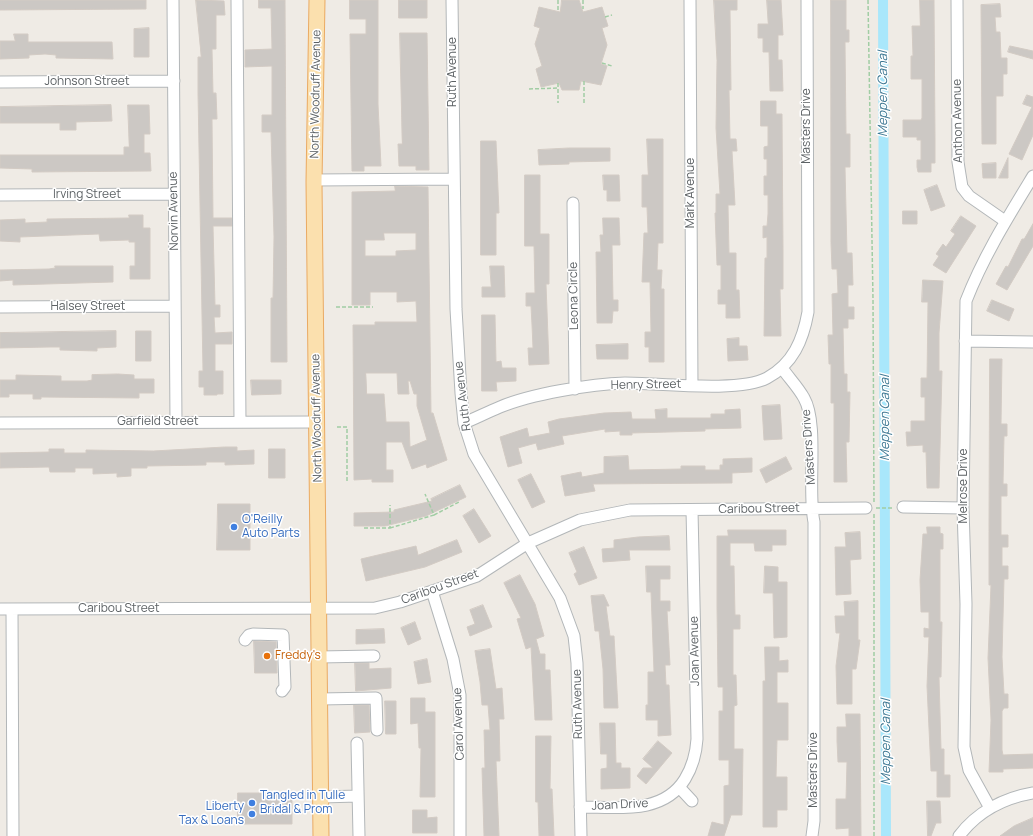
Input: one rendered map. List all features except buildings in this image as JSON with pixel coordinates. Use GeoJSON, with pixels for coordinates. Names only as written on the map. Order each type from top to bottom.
{"type":"FeatureCollection","features":[{"type":"Feature","properties":{"kind":"main road","name":"North Woodruff Avenue"},"geometry":{"type":"LineString","coordinates":[[317,0],[315,180],[321,836]]}},
{"type":"Feature","properties":{"kind":"street","name":"Norvin Avenue"},"geometry":{"type":"LineString","coordinates":[[173,0],[176,422]]}},
{"type":"Feature","properties":{"kind":"street"},"geometry":{"type":"LineString","coordinates":[[237,0],[240,422]]}},
{"type":"Feature","properties":{"kind":"street","name":"Ruth Avenue"},"geometry":{"type":"LineString","coordinates":[[452,0],[456,309],[460,393],[464,423],[474,454],[560,598],[574,636],[577,663],[581,836]]}},
{"type":"Feature","properties":{"kind":"street","name":"Mark Avenue"},"geometry":{"type":"LineString","coordinates":[[690,0],[692,385]]}},
{"type":"Feature","properties":{"kind":"street","name":"Masters Drive"},"geometry":{"type":"LineString","coordinates":[[806,0],[808,312],[805,330],[797,350],[782,368],[804,398],[808,408],[810,425],[813,495],[811,508],[814,522],[815,671],[814,821],[812,836]]}},
{"type":"Feature","properties":{"kind":"street","name":"Anthon Avenue"},"geometry":{"type":"LineString","coordinates":[[957,0],[958,162],[962,187],[969,196],[1005,221]]}},
{"type":"Feature","properties":{"kind":"street","name":"Johnson Street"},"geometry":{"type":"LineString","coordinates":[[0,82],[174,81]]}},
{"type":"Feature","properties":{"kind":"street","name":"Melrose Drive"},"geometry":{"type":"LineString","coordinates":[[990,808],[969,770],[964,747],[966,604],[963,508],[966,302],[976,276],[1005,221],[1033,176]]}},
{"type":"Feature","properties":{"kind":"street"},"geometry":{"type":"LineString","coordinates":[[315,180],[454,178]]}},
{"type":"Feature","properties":{"kind":"street","name":"Irving Street"},"geometry":{"type":"LineString","coordinates":[[0,196],[174,194]]}},
{"type":"Feature","properties":{"kind":"street","name":"Leona Circle"},"geometry":{"type":"LineString","coordinates":[[573,203],[575,389]]}},
{"type":"Feature","properties":{"kind":"street","name":"Halsey Street"},"geometry":{"type":"LineString","coordinates":[[0,307],[175,306]]}},
{"type":"Feature","properties":{"kind":"street"},"geometry":{"type":"LineString","coordinates":[[965,341],[1033,342]]}},
{"type":"Feature","properties":{"kind":"street","name":"Henry Street"},"geometry":{"type":"LineString","coordinates":[[464,423],[501,406],[575,389],[624,384],[724,386],[748,384],[766,379],[782,368]]}},
{"type":"Feature","properties":{"kind":"street","name":"Garfield Street"},"geometry":{"type":"LineString","coordinates":[[0,423],[317,422]]}},
{"type":"Feature","properties":{"kind":"street"},"geometry":{"type":"LineString","coordinates":[[903,507],[963,508]]}},
{"type":"Feature","properties":{"kind":"street","name":"Caribou Street"},"geometry":{"type":"LineString","coordinates":[[0,609],[375,608],[400,602],[477,576],[528,543],[580,520],[604,514],[630,510],[870,508]]}},
{"type":"Feature","properties":{"kind":"street","name":"Joan Avenue"},"geometry":{"type":"LineString","coordinates":[[679,787],[693,766],[697,746],[692,510]]}},
{"type":"Feature","properties":{"kind":"street","name":"Carol Avenue"},"geometry":{"type":"LineString","coordinates":[[432,591],[453,659],[460,695],[460,836]]}},
{"type":"Feature","properties":{"kind":"street"},"geometry":{"type":"LineString","coordinates":[[12,609],[13,836]]}},
{"type":"Feature","properties":{"kind":"street"},"geometry":{"type":"LineString","coordinates":[[245,640],[249,635],[253,634],[283,635],[285,687],[282,690]]}},
{"type":"Feature","properties":{"kind":"street"},"geometry":{"type":"LineString","coordinates":[[319,657],[374,656]]}},
{"type":"Feature","properties":{"kind":"street"},"geometry":{"type":"LineString","coordinates":[[320,699],[376,698],[377,730]]}},
{"type":"Feature","properties":{"kind":"street"},"geometry":{"type":"LineString","coordinates":[[357,743],[359,836]]}},
{"type":"Feature","properties":{"kind":"street"},"geometry":{"type":"LineString","coordinates":[[679,787],[692,801]]}},
{"type":"Feature","properties":{"kind":"street","name":"Joan Drive"},"geometry":{"type":"LineString","coordinates":[[580,807],[648,805],[658,803],[671,796],[679,787]]}},
{"type":"Feature","properties":{"kind":"street"},"geometry":{"type":"LineString","coordinates":[[959,836],[965,828],[990,808],[1022,795],[1033,793]]}},
{"type":"Feature","properties":{"kind":"street"},"geometry":{"type":"LineString","coordinates":[[321,797],[358,796]]}},
{"type":"Feature","properties":{"kind":"path"},"geometry":{"type":"LineString","coordinates":[[558,0],[558,10]]}},
{"type":"Feature","properties":{"kind":"path"},"geometry":{"type":"LineString","coordinates":[[583,0],[583,9]]}},
{"type":"Feature","properties":{"kind":"path"},"geometry":{"type":"LineString","coordinates":[[868,0],[870,508],[874,836]]}},
{"type":"Feature","properties":{"kind":"path"},"geometry":{"type":"LineString","coordinates":[[605,18],[612,15]]}},
{"type":"Feature","properties":{"kind":"path"},"geometry":{"type":"LineString","coordinates":[[602,63],[612,66]]}},
{"type":"Feature","properties":{"kind":"path"},"geometry":{"type":"LineString","coordinates":[[584,81],[584,103]]}},
{"type":"Feature","properties":{"kind":"path"},"geometry":{"type":"LineString","coordinates":[[558,83],[558,103]]}},
{"type":"Feature","properties":{"kind":"path"},"geometry":{"type":"LineString","coordinates":[[529,89],[558,88]]}},
{"type":"Feature","properties":{"kind":"path"},"geometry":{"type":"LineString","coordinates":[[336,307],[373,306]]}},
{"type":"Feature","properties":{"kind":"path"},"geometry":{"type":"LineString","coordinates":[[337,427],[347,427],[347,482]]}},
{"type":"Feature","properties":{"kind":"path"},"geometry":{"type":"LineString","coordinates":[[425,494],[434,515]]}},
{"type":"Feature","properties":{"kind":"path"},"geometry":{"type":"LineString","coordinates":[[364,528],[390,528],[434,515],[458,502]]}},
{"type":"Feature","properties":{"kind":"path"},"geometry":{"type":"LineString","coordinates":[[390,505],[390,528]]}},
{"type":"Feature","properties":{"kind":"path"},"geometry":{"type":"LineString","coordinates":[[870,508],[892,508]]}},
{"type":"Feature","properties":{"kind":"waterway","name":"Meppen Canal"},"geometry":{"type":"LineString","coordinates":[[883,0],[886,836]]}},
{"type":"Feature","properties":{"kind":"place","name":"O'Reilly Auto Parts"},"geometry":{"type":"Point","coordinates":[234,527]}},
{"type":"Feature","properties":{"kind":"place","name":"Freddy's"},"geometry":{"type":"Point","coordinates":[267,656]}},
{"type":"Feature","properties":{"kind":"place","name":"Tangled in Tulle Bridal & Prom"},"geometry":{"type":"Point","coordinates":[252,803]}},
{"type":"Feature","properties":{"kind":"place","name":"Liberty Tax & Loans"},"geometry":{"type":"Point","coordinates":[252,814]}}]}
